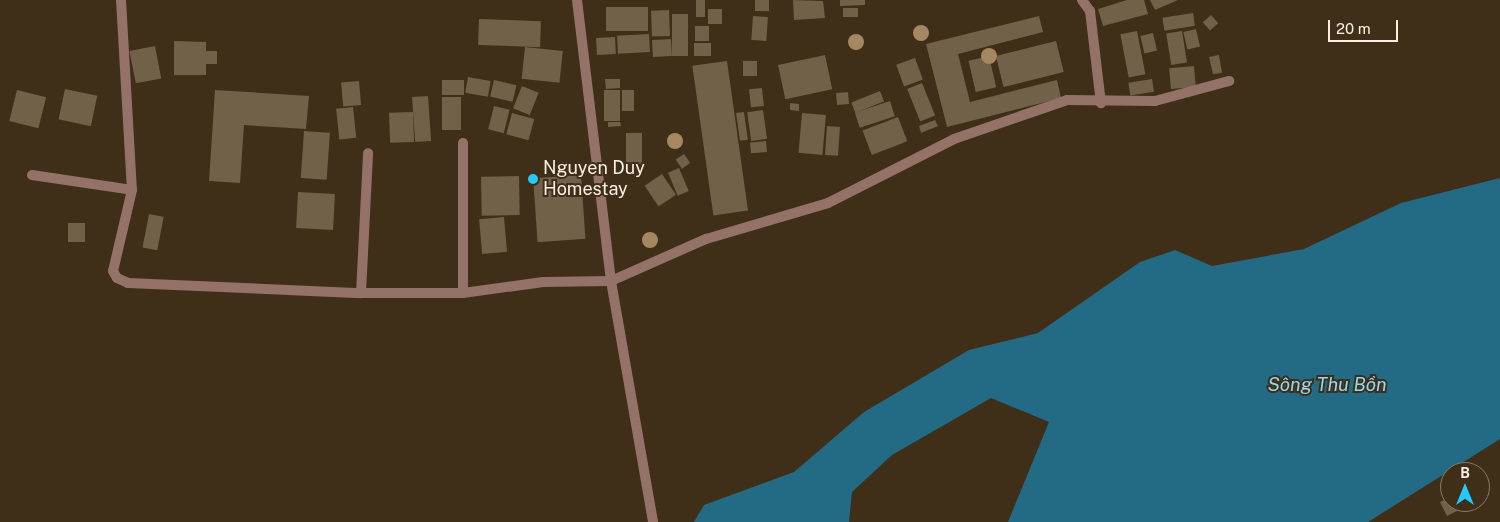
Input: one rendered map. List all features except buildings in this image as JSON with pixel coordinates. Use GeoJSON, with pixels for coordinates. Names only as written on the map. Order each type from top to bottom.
{"type":"FeatureCollection","features":[{"type":"Feature","properties":{"kind":"street"},"geometry":{"type":"LineString","coordinates":[[121,0],[132,190],[113,271],[124,282],[361,293],[463,292],[543,282],[611,281],[706,239],[828,203],[954,139],[1067,100],[1101,103],[1154,101],[1229,81]]}},
{"type":"Feature","properties":{"kind":"street"},"geometry":{"type":"LineString","coordinates":[[577,0],[611,281],[653,522]]}},
{"type":"Feature","properties":{"kind":"street"},"geometry":{"type":"LineString","coordinates":[[1082,0],[1090,11],[1101,103]]}},
{"type":"Feature","properties":{"kind":"street"},"geometry":{"type":"LineString","coordinates":[[463,144],[463,292]]}},
{"type":"Feature","properties":{"kind":"street"},"geometry":{"type":"LineString","coordinates":[[361,293],[368,153]]}},
{"type":"Feature","properties":{"kind":"street"},"geometry":{"type":"LineString","coordinates":[[32,175],[132,190]]}},
{"type":"Feature","properties":{"kind":"water","name":"Sông Thu Bồn"},"geometry":{"type":"Polygon","coordinates":[[[1500,178],[1500,439],[1463,462],[1440,462],[1440,477],[1368,522],[1008,522],[1049,422],[991,398],[892,455],[852,492],[849,522],[694,522],[704,505],[794,472],[864,412],[969,350],[1038,333],[1140,262],[1175,250],[1212,266],[1304,249],[1401,203],[1500,178]]]}},
{"type":"Feature","properties":{"kind":"place","name":"Nguyen Duy Homestay"},"geometry":{"type":"Point","coordinates":[533,179]}}]}
